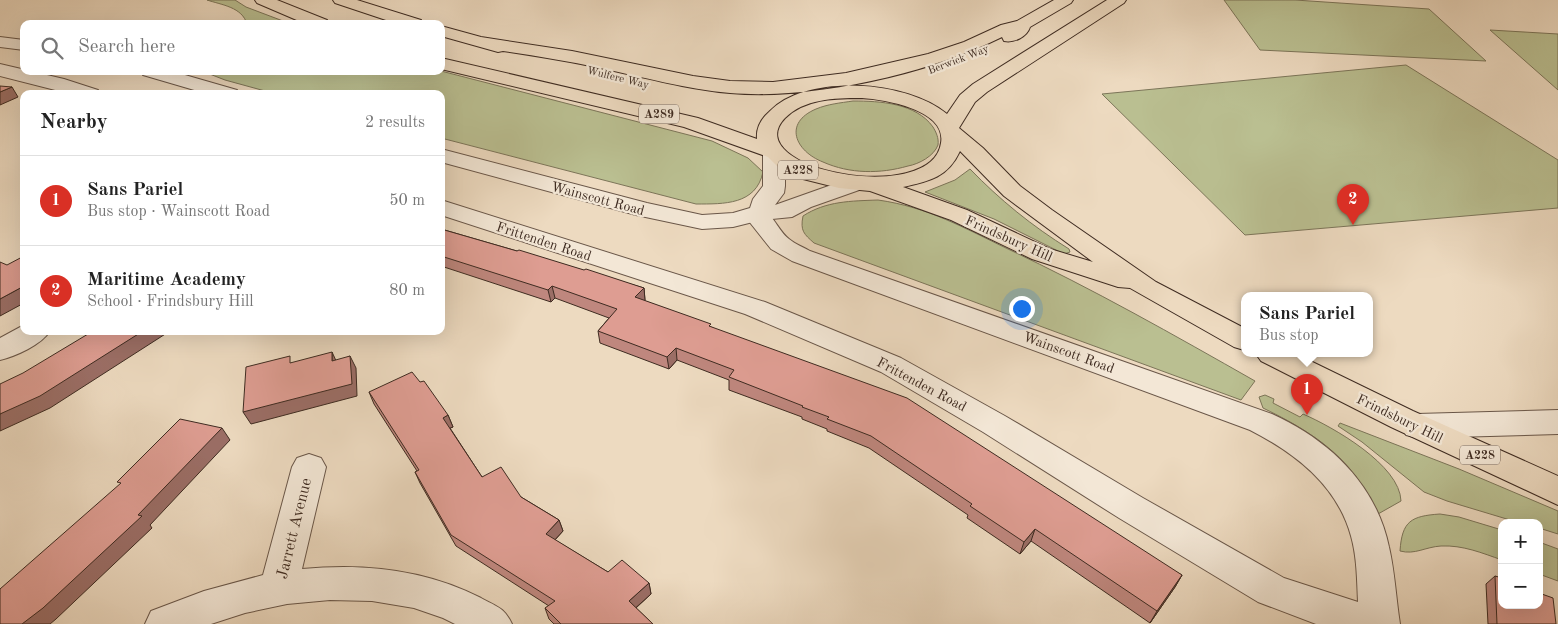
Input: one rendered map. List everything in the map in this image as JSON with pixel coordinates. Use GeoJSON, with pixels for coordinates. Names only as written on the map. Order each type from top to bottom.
{"type":"FeatureCollection","features":[{"type":"Feature","properties":{"kind":"main road"},"geometry":{"type":"LineString","coordinates":[[263,0],[311,20]]}},
{"type":"Feature","properties":{"kind":"main road"},"geometry":{"type":"LineString","coordinates":[[342,0],[403,20]]}},
{"type":"Feature","properties":{"kind":"main road","name":"Berwick Way"},"geometry":{"type":"LineString","coordinates":[[837,92],[888,82],[940,68],[1008,38],[1022,29],[1022,25],[1065,0]]}},
{"type":"Feature","properties":{"kind":"main road"},"geometry":{"type":"LineString","coordinates":[[950,130],[967,99],[980,88],[1118,0]]}},
{"type":"Feature","properties":{"kind":"main road","name":"A289"},"geometry":{"type":"LineString","coordinates":[[481,42],[583,59],[693,82],[731,87],[769,87],[817,84],[927,61],[1013,26],[1022,25]]}},
{"type":"Feature","properties":{"kind":"main road","name":"Wulfere Way"},"geometry":{"type":"LineString","coordinates":[[445,32],[694,95],[729,99],[799,101]]}},
{"type":"Feature","properties":{"kind":"main road","name":"Wulfere Way"},"geometry":{"type":"LineString","coordinates":[[445,64],[691,122],[774,152]]}},
{"type":"Feature","properties":{"kind":"main road","name":"A228"},"geometry":{"type":"LineString","coordinates":[[837,92],[877,93],[905,99],[935,114],[950,130],[951,149],[943,161],[934,168],[907,180],[863,184],[826,180],[809,175],[788,165],[774,152],[767,136],[771,121],[780,112],[799,101],[837,92]]}},
{"type":"Feature","properties":{"kind":"main road","name":"Frindsbury Hill"},"geometry":{"type":"LineString","coordinates":[[950,130],[1012,191],[1147,288],[1241,338]]}},
{"type":"Feature","properties":{"kind":"main road","name":"Frindsbury Hill"},"geometry":{"type":"LineString","coordinates":[[863,184],[959,215],[1042,254],[1147,288]]}},
{"type":"Feature","properties":{"kind":"main road","name":"Frindsbury Hill"},"geometry":{"type":"LineString","coordinates":[[1277,357],[1417,426],[1558,491]]}},
{"type":"Feature","properties":{"kind":"street"},"geometry":{"type":"LineString","coordinates":[[0,42],[20,44]]}},
{"type":"Feature","properties":{"kind":"street"},"geometry":{"type":"LineString","coordinates":[[0,70],[20,75]]}},
{"type":"Feature","properties":{"kind":"street"},"geometry":{"type":"LineString","coordinates":[[22,75],[79,90]]}},
{"type":"Feature","properties":{"kind":"street"},"geometry":{"type":"LineString","coordinates":[[164,75],[216,90]]}},
{"type":"Feature","properties":{"kind":"street"},"geometry":{"type":"LineString","coordinates":[[758,214],[765,199],[772,193],[774,186],[774,152]]}},
{"type":"Feature","properties":{"kind":"street","name":"Wainscott Road"},"geometry":{"type":"LineString","coordinates":[[445,155],[684,220],[720,222],[758,214],[784,212],[803,202],[863,184]]}},
{"type":"Feature","properties":{"kind":"street","name":"Frittenden Road"},"geometry":{"type":"LineString","coordinates":[[445,208],[755,308],[891,365],[994,424],[1271,590],[1372,624]]}},
{"type":"Feature","properties":{"kind":"street","name":"Wainscott Road"},"geometry":{"type":"LineString","coordinates":[[758,214],[780,244],[797,254],[1274,427],[1304,446],[1331,468],[1351,494],[1362,516],[1369,538],[1380,624]]}},
{"type":"Feature","properties":{"kind":"street"},"geometry":{"type":"LineString","coordinates":[[0,350],[28,335]]}},
{"type":"Feature","properties":{"kind":"street"},"geometry":{"type":"LineString","coordinates":[[1417,426],[1558,422]]}},
{"type":"Feature","properties":{"kind":"street","name":"Jarrett Avenue"},"geometry":{"type":"LineString","coordinates":[[278,589],[309,467]]}},
{"type":"Feature","properties":{"kind":"street","name":"Jarrett Avenue"},"geometry":{"type":"LineString","coordinates":[[165,624],[231,600],[278,589],[340,583],[369,583],[395,587],[446,600],[470,610],[492,624]]}},
{"type":"Feature","properties":{"kind":"green space"},"geometry":{"type":"Polygon","coordinates":[[[207,0],[235,0],[246,7],[280,20],[245,20],[236,10],[207,0]]]}},
{"type":"Feature","properties":{"kind":"green space"},"geometry":{"type":"Polygon","coordinates":[[[1224,0],[1295,0],[1429,9],[1486,61],[1260,50],[1224,0]]]}},
{"type":"Feature","properties":{"kind":"green space"},"geometry":{"type":"Polygon","coordinates":[[[1490,30],[1558,34],[1558,90],[1490,30]]]}},
{"type":"Feature","properties":{"kind":"green space"},"geometry":{"type":"Polygon","coordinates":[[[1406,65],[1558,160],[1558,208],[1245,235],[1102,94],[1406,65]]]}},
{"type":"Feature","properties":{"kind":"green space"},"geometry":{"type":"Polygon","coordinates":[[[445,72],[712,141],[748,158],[763,172],[754,191],[746,197],[728,203],[696,204],[445,139],[445,90],[261,90],[212,75],[445,75],[445,72]]]}},
{"type":"Feature","properties":{"kind":"green space"},"geometry":{"type":"Polygon","coordinates":[[[853,101],[897,105],[917,113],[933,127],[938,138],[936,149],[926,159],[917,163],[897,169],[865,172],[833,166],[813,157],[805,151],[797,137],[796,129],[799,122],[816,109],[853,101]]]}},
{"type":"Feature","properties":{"kind":"green space"},"geometry":{"type":"Polygon","coordinates":[[[970,169],[1017,212],[1069,249],[1070,252],[1064,254],[994,219],[925,192],[955,180],[970,169]]]}},
{"type":"Feature","properties":{"kind":"green space"},"geometry":{"type":"Polygon","coordinates":[[[878,200],[930,213],[976,233],[1102,296],[1255,381],[1241,400],[814,243],[804,232],[802,225],[803,216],[821,207],[839,203],[878,200]]]}},
{"type":"Feature","properties":{"kind":"green space"},"geometry":{"type":"Polygon","coordinates":[[[1265,395],[1274,399],[1273,403],[1300,417],[1303,414],[1316,420],[1363,449],[1389,474],[1398,487],[1401,501],[1378,514],[1360,483],[1345,463],[1312,435],[1263,408],[1259,397],[1265,395]]]}},
{"type":"Feature","properties":{"kind":"green space"},"geometry":{"type":"Polygon","coordinates":[[[1340,423],[1459,469],[1558,511],[1558,534],[1543,529],[1543,519],[1507,519],[1424,492],[1362,442],[1338,426],[1340,423]]]}},
{"type":"Feature","properties":{"kind":"green space"},"geometry":{"type":"Polygon","coordinates":[[[1440,514],[1459,517],[1498,529],[1498,559],[1472,550],[1449,546],[1410,552],[1400,551],[1403,533],[1410,522],[1422,516],[1440,514]]]}},
{"type":"Feature","properties":{"kind":"green space"},"geometry":{"type":"Polygon","coordinates":[[[1543,543],[1558,549],[1558,581],[1543,575],[1543,543]]]}},
{"type":"Feature","properties":{"kind":"building"},"geometry":{"type":"Polygon","coordinates":[[[0,86],[12,87],[0,92],[0,86]]]}},
{"type":"Feature","properties":{"kind":"building"},"geometry":{"type":"Polygon","coordinates":[[[445,230],[586,269],[644,288],[635,297],[907,398],[1182,575],[1157,611],[1035,529],[1024,542],[970,506],[972,504],[871,436],[827,419],[829,417],[803,406],[729,377],[734,370],[676,348],[667,357],[598,331],[617,309],[552,286],[548,290],[445,257],[445,230]]]}},
{"type":"Feature","properties":{"kind":"building"},"geometry":{"type":"Polygon","coordinates":[[[20,258],[20,288],[0,299],[0,262],[7,265],[20,258]]]}},
{"type":"Feature","properties":{"kind":"building"},"geometry":{"type":"Polygon","coordinates":[[[86,335],[137,335],[40,396],[0,414],[0,384],[23,373],[86,335]]]}},
{"type":"Feature","properties":{"kind":"building"},"geometry":{"type":"Polygon","coordinates":[[[332,352],[332,361],[350,356],[352,384],[243,412],[246,367],[290,356],[290,363],[332,352]]]}},
{"type":"Feature","properties":{"kind":"building"},"geometry":{"type":"Polygon","coordinates":[[[412,372],[420,382],[424,381],[448,415],[443,418],[482,477],[501,467],[521,497],[559,520],[546,534],[608,572],[622,560],[649,583],[629,601],[653,624],[561,624],[545,608],[555,601],[451,535],[415,472],[419,470],[369,392],[412,372]]]}},
{"type":"Feature","properties":{"kind":"building"},"geometry":{"type":"Polygon","coordinates":[[[180,419],[222,428],[138,515],[142,516],[43,608],[22,624],[0,624],[0,589],[121,483],[117,482],[180,419]]]}},
{"type":"Feature","properties":{"kind":"building"},"geometry":{"type":"Polygon","coordinates":[[[1495,576],[1498,577],[1498,609],[1543,609],[1543,594],[1553,598],[1556,624],[1497,624],[1495,576]]]}},
{"type":"Feature","properties":{"kind":"place","name":"Maritime Academy"},"geometry":{"type":"Point","coordinates":[1353,225]}},
{"type":"Feature","properties":{"kind":"place","name":"Sans Pariel"},"geometry":{"type":"Point","coordinates":[1307,415]}}]}
